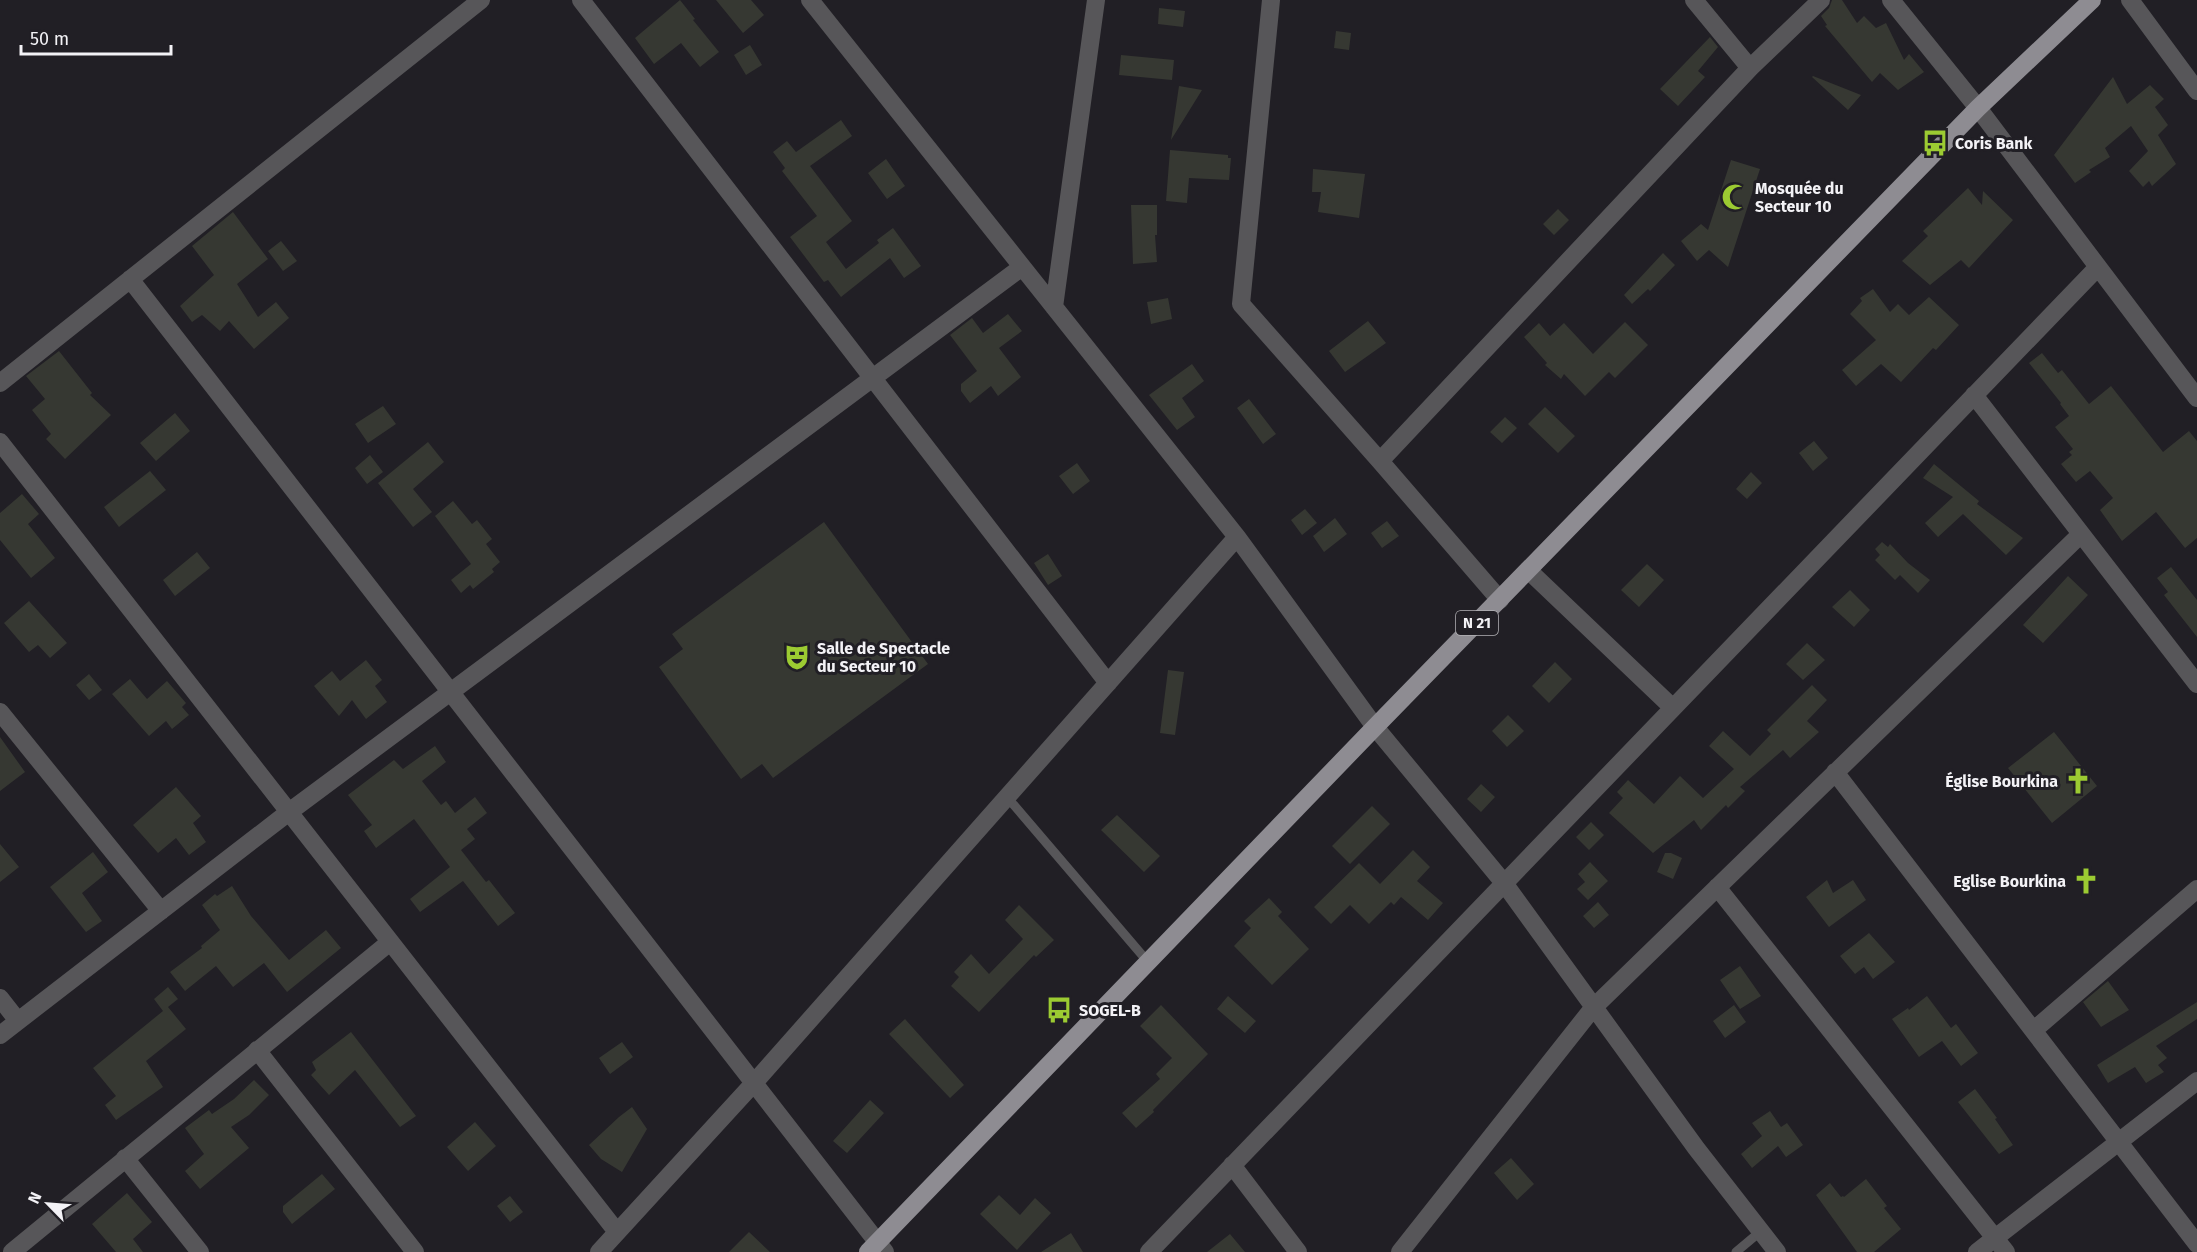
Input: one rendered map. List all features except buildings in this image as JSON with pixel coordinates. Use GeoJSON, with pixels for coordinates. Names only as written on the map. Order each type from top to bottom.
{"type":"FeatureCollection","features":[{"type":"Feature","properties":{"kind":"main road","name":"N 21"},"geometry":{"type":"LineString","coordinates":[[877,1249],[1148,962],[1375,727],[1978,108],[2092,0]]}},
{"type":"Feature","properties":{"kind":"street"},"geometry":{"type":"LineString","coordinates":[[0,383],[481,0]]}},
{"type":"Feature","properties":{"kind":"street"},"geometry":{"type":"LineString","coordinates":[[581,0],[1108,683]]}},
{"type":"Feature","properties":{"kind":"street"},"geometry":{"type":"LineString","coordinates":[[810,0],[1237,537],[1375,727],[1504,883],[1696,1148],[1777,1252]]}},
{"type":"Feature","properties":{"kind":"street"},"geometry":{"type":"LineString","coordinates":[[1054,307],[1096,0]]}},
{"type":"Feature","properties":{"kind":"street"},"geometry":{"type":"LineString","coordinates":[[1694,0],[1750,68]]}},
{"type":"Feature","properties":{"kind":"street"},"geometry":{"type":"LineString","coordinates":[[1380,461],[1750,68],[1821,0]]}},
{"type":"Feature","properties":{"kind":"street"},"geometry":{"type":"LineString","coordinates":[[1891,0],[1978,108],[2197,398]]}},
{"type":"Feature","properties":{"kind":"street"},"geometry":{"type":"LineString","coordinates":[[2130,0],[2197,91]]}},
{"type":"Feature","properties":{"kind":"street"},"geometry":{"type":"LineString","coordinates":[[1267,1],[1241,304],[1500,600]]}},
{"type":"Feature","properties":{"kind":"street"},"geometry":{"type":"LineString","coordinates":[[0,1035],[289,812],[1022,267]]}},
{"type":"Feature","properties":{"kind":"street"},"geometry":{"type":"LineString","coordinates":[[1149,1252],[2097,268]]}},
{"type":"Feature","properties":{"kind":"street"},"geometry":{"type":"LineString","coordinates":[[130,279],[753,1084],[877,1249]]}},
{"type":"Feature","properties":{"kind":"street"},"geometry":{"type":"LineString","coordinates":[[1974,395],[2197,684]]}},
{"type":"Feature","properties":{"kind":"street"},"geometry":{"type":"LineString","coordinates":[[0,442],[617,1232]]}},
{"type":"Feature","properties":{"kind":"street"},"geometry":{"type":"LineString","coordinates":[[1400,1252],[1593,1008],[2081,534]]}},
{"type":"Feature","properties":{"kind":"street"},"geometry":{"type":"LineString","coordinates":[[599,1252],[753,1084],[1237,537]]}},
{"type":"Feature","properties":{"kind":"street"},"geometry":{"type":"LineString","coordinates":[[1528,570],[1673,708]]}},
{"type":"Feature","properties":{"kind":"street"},"geometry":{"type":"LineString","coordinates":[[0,712],[161,911]]}},
{"type":"Feature","properties":{"kind":"street"},"geometry":{"type":"LineString","coordinates":[[1835,772],[2197,1244]]}},
{"type":"Feature","properties":{"kind":"street"},"geometry":{"type":"LineString","coordinates":[[1717,887],[2001,1245]]}},
{"type":"Feature","properties":{"kind":"street"},"geometry":{"type":"LineString","coordinates":[[2034,1030],[2197,889]]}},
{"type":"Feature","properties":{"kind":"street"},"geometry":{"type":"LineString","coordinates":[[12,1252],[390,942]]}},
{"type":"Feature","properties":{"kind":"street"},"geometry":{"type":"LineString","coordinates":[[0,998],[18,1021]]}},
{"type":"Feature","properties":{"kind":"street"},"geometry":{"type":"LineString","coordinates":[[257,1050],[415,1252]]}},
{"type":"Feature","properties":{"kind":"street"},"geometry":{"type":"LineString","coordinates":[[1977,1252],[2001,1245],[2119,1142],[2197,1082]]}},
{"type":"Feature","properties":{"kind":"street"},"geometry":{"type":"LineString","coordinates":[[125,1158],[200,1252]]}},
{"type":"Feature","properties":{"kind":"street"},"geometry":{"type":"LineString","coordinates":[[1232,1165],[1299,1252]]}},
{"type":"Feature","properties":{"kind":"lane"},"geometry":{"type":"LineString","coordinates":[[1007,797],[1148,962]]}},
{"type":"Feature","properties":{"kind":"lane"},"geometry":{"type":"LineString","coordinates":[[1736,1252],[1761,1231]]}},
{"type":"Feature","properties":{"kind":"place","name":"Coris Bank"},"geometry":{"type":"Point","coordinates":[1935,143]}},
{"type":"Feature","properties":{"kind":"place","name":"Mosquée du Secteur 10"},"geometry":{"type":"Point","coordinates":[1735,197]}},
{"type":"Feature","properties":{"kind":"place","name":"Salle de Spectacle du Secteur 10"},"geometry":{"type":"Point","coordinates":[797,657]}},
{"type":"Feature","properties":{"kind":"place","name":"Église Bourkina"},"geometry":{"type":"Point","coordinates":[2078,781]}},
{"type":"Feature","properties":{"kind":"place","name":"Eglise Bourkina"},"geometry":{"type":"Point","coordinates":[2086,881]}},
{"type":"Feature","properties":{"kind":"place","name":"SOGEL-B"},"geometry":{"type":"Point","coordinates":[1059,1010]}}]}
